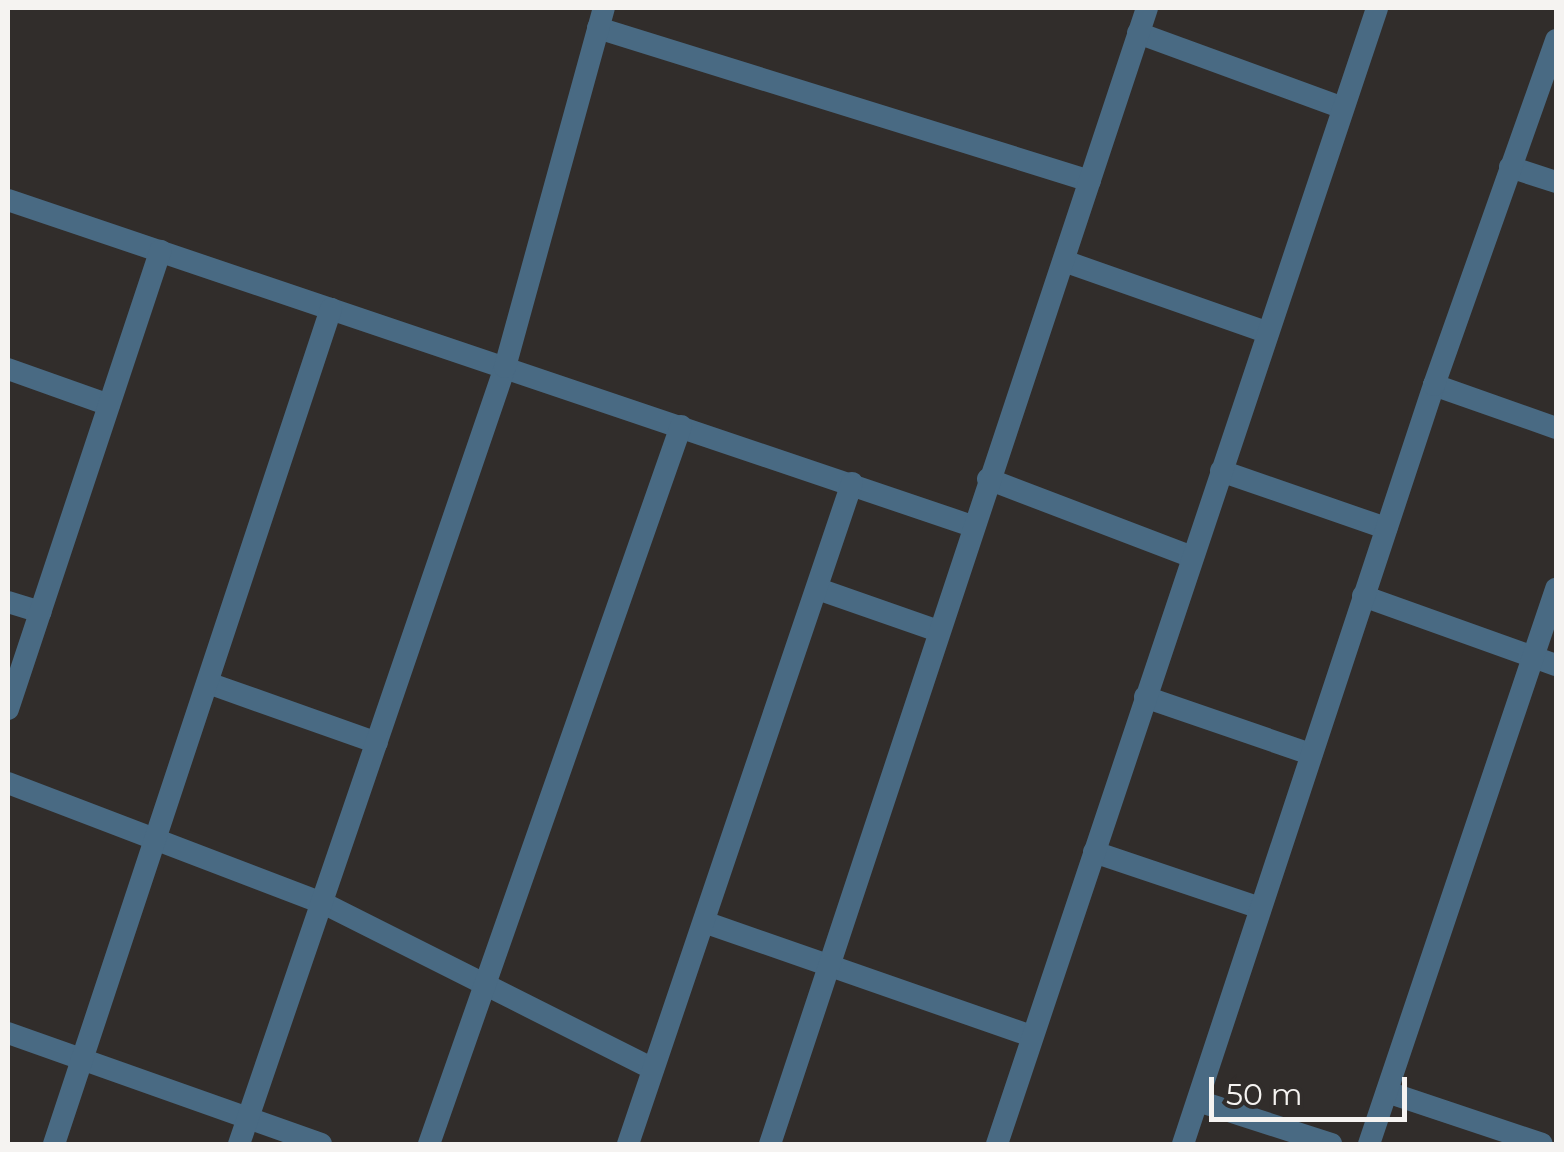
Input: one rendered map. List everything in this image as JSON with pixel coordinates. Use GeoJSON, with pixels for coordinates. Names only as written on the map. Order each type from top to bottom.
{"type":"FeatureCollection","features":[{"type":"Feature","properties":{"kind":"street"},"geometry":{"type":"LineString","coordinates":[[770,1144],[1147,8]]}},
{"type":"Feature","properties":{"kind":"street"},"geometry":{"type":"LineString","coordinates":[[997,1144],[1377,8]]}},
{"type":"Feature","properties":{"kind":"street"},"geometry":{"type":"LineString","coordinates":[[240,1144],[505,367],[601,18],[1090,181]]}},
{"type":"Feature","properties":{"kind":"street"},"geometry":{"type":"LineString","coordinates":[[1138,33],[1343,108]]}},
{"type":"Feature","properties":{"kind":"street"},"geometry":{"type":"LineString","coordinates":[[1183,1144],[1434,385],[1556,40]]}},
{"type":"Feature","properties":{"kind":"street"},"geometry":{"type":"LineString","coordinates":[[1510,166],[1556,182]]}},
{"type":"Feature","properties":{"kind":"street"},"geometry":{"type":"LineString","coordinates":[[8,200],[972,526]]}},
{"type":"Feature","properties":{"kind":"street"},"geometry":{"type":"LineString","coordinates":[[8,708],[160,251]]}},
{"type":"Feature","properties":{"kind":"street"},"geometry":{"type":"LineString","coordinates":[[1064,261],[1268,333]]}},
{"type":"Feature","properties":{"kind":"street"},"geometry":{"type":"LineString","coordinates":[[54,1144],[331,309]]}},
{"type":"Feature","properties":{"kind":"street"},"geometry":{"type":"LineString","coordinates":[[8,369],[109,405]]}},
{"type":"Feature","properties":{"kind":"street"},"geometry":{"type":"LineString","coordinates":[[1434,385],[1556,428]]}},
{"type":"Feature","properties":{"kind":"street"},"geometry":{"type":"LineString","coordinates":[[429,1144],[681,426]]}},
{"type":"Feature","properties":{"kind":"street"},"geometry":{"type":"LineString","coordinates":[[1221,472],[1386,528]]}},
{"type":"Feature","properties":{"kind":"street"},"geometry":{"type":"LineString","coordinates":[[988,480],[1192,557]]}},
{"type":"Feature","properties":{"kind":"street"},"geometry":{"type":"LineString","coordinates":[[628,1144],[852,484]]}},
{"type":"Feature","properties":{"kind":"street"},"geometry":{"type":"LineString","coordinates":[[818,589],[938,631]]}},
{"type":"Feature","properties":{"kind":"street"},"geometry":{"type":"LineString","coordinates":[[1370,1144],[1545,661],[1556,590]]}},
{"type":"Feature","properties":{"kind":"street"},"geometry":{"type":"LineString","coordinates":[[1363,596],[1545,661]]}},
{"type":"Feature","properties":{"kind":"street"},"geometry":{"type":"LineString","coordinates":[[8,602],[40,612]]}},
{"type":"Feature","properties":{"kind":"street"},"geometry":{"type":"LineString","coordinates":[[208,683],[377,743]]}},
{"type":"Feature","properties":{"kind":"street"},"geometry":{"type":"LineString","coordinates":[[1145,698],[1311,754]]}},
{"type":"Feature","properties":{"kind":"street"},"geometry":{"type":"LineString","coordinates":[[8,783],[156,836],[325,904],[653,1069]]}},
{"type":"Feature","properties":{"kind":"street"},"geometry":{"type":"LineString","coordinates":[[1094,852],[1260,908]]}},
{"type":"Feature","properties":{"kind":"street"},"geometry":{"type":"LineString","coordinates":[[704,922],[1032,1036]]}},
{"type":"Feature","properties":{"kind":"street"},"geometry":{"type":"LineString","coordinates":[[8,1033],[321,1144]]}},
{"type":"Feature","properties":{"kind":"street"},"geometry":{"type":"LineString","coordinates":[[1386,1092],[1542,1144]]}},
{"type":"Feature","properties":{"kind":"street"},"geometry":{"type":"LineString","coordinates":[[1198,1101],[1331,1144]]}}]}
